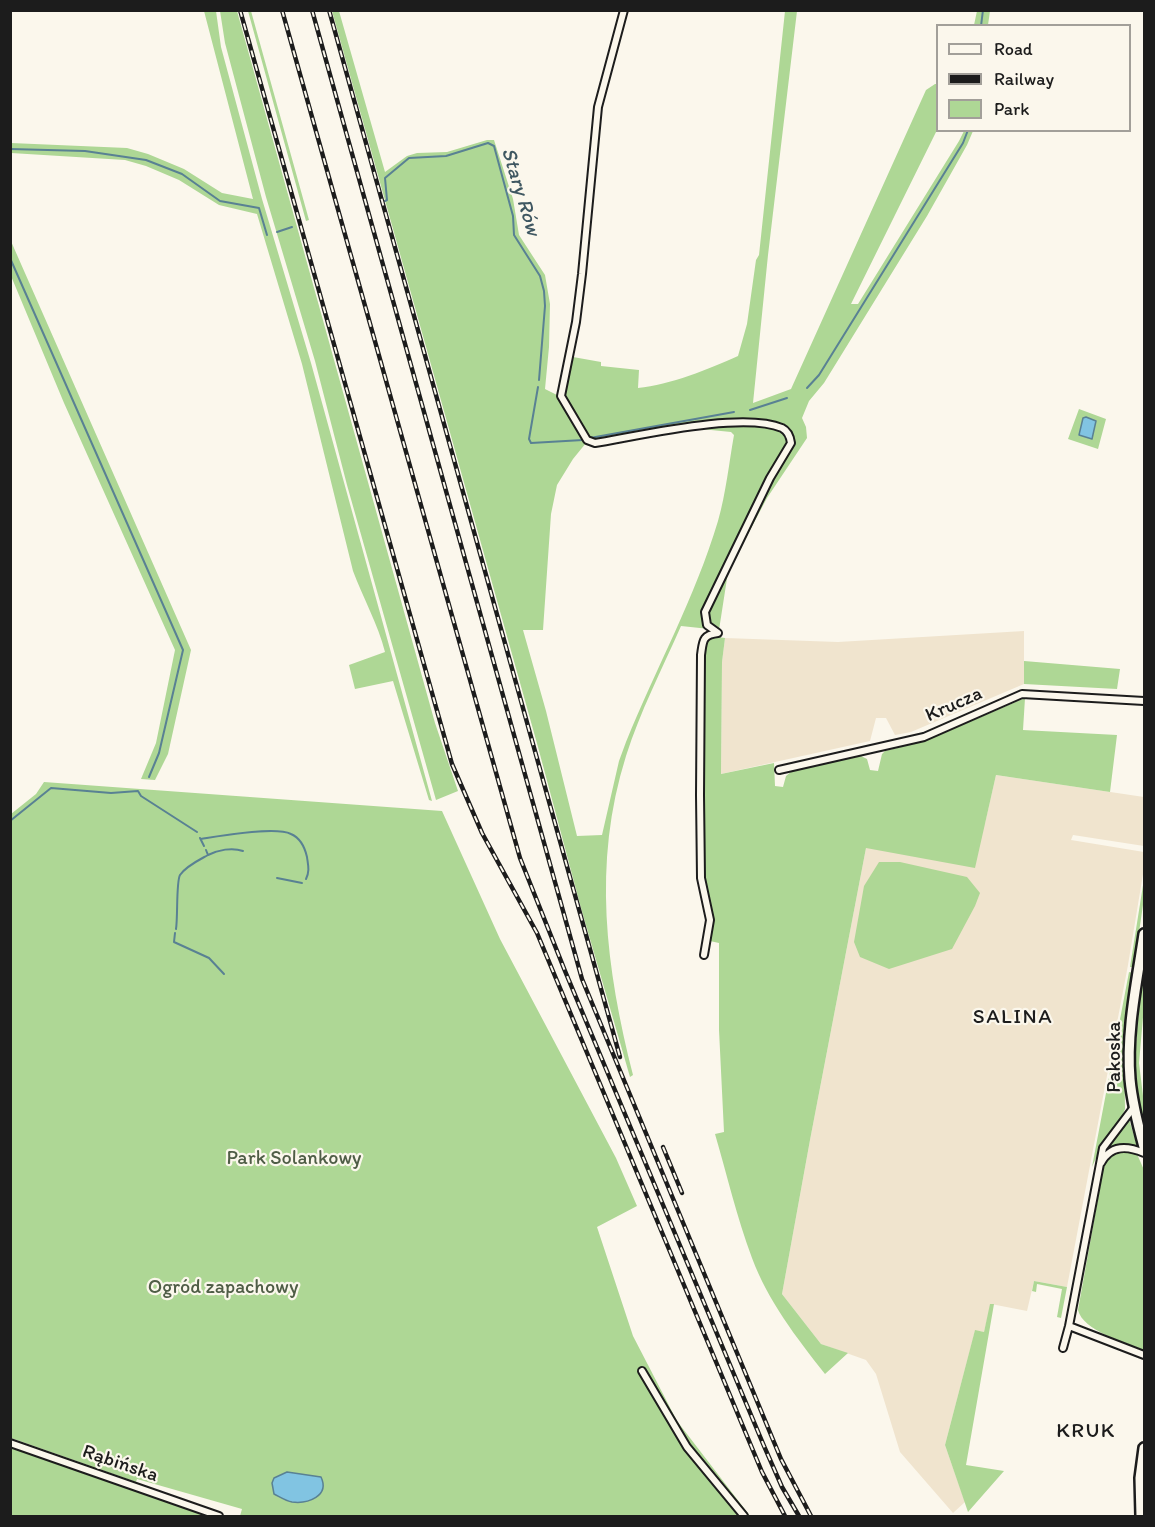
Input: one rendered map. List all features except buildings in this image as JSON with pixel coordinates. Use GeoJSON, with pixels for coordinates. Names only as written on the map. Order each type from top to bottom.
{"type":"FeatureCollection","features":[{"type":"Feature","properties":{"kind":"main road","name":"Pakoska"},"geometry":{"type":"LineString","coordinates":[[1134,1107],[1130,1078],[1131,1034],[1144,934]]}},
{"type":"Feature","properties":{"kind":"main road"},"geometry":{"type":"LineString","coordinates":[[1134,1107],[1144,1147]]}},
{"type":"Feature","properties":{"kind":"main road"},"geometry":{"type":"LineString","coordinates":[[1141,1516],[1140,1478],[1144,1448]]}},
{"type":"Feature","properties":{"kind":"street"},"geometry":{"type":"LineString","coordinates":[[624,10],[598,106],[581,283],[576,322],[561,396],[587,440],[595,443],[667,430],[741,422],[783,429],[789,434],[792,443],[770,478],[705,612],[707,626],[718,633],[709,634],[705,639],[701,655],[701,878],[710,920],[704,956]]}},
{"type":"Feature","properties":{"kind":"street","name":"Krucza"},"geometry":{"type":"LineString","coordinates":[[779,770],[924,737],[1022,694],[1144,701]]}},
{"type":"Feature","properties":{"kind":"street","name":"Pakoska"},"geometry":{"type":"LineString","coordinates":[[1063,1348],[1103,1148],[1134,1107]]}},
{"type":"Feature","properties":{"kind":"street"},"geometry":{"type":"LineString","coordinates":[[1099,1169],[1106,1156],[1114,1150],[1125,1147],[1144,1153]]}},
{"type":"Feature","properties":{"kind":"street"},"geometry":{"type":"LineString","coordinates":[[1069,1326],[1144,1354]]}},
{"type":"Feature","properties":{"kind":"street"},"geometry":{"type":"LineString","coordinates":[[642,1371],[687,1447],[744,1516]]}},
{"type":"Feature","properties":{"kind":"street","name":"Rąbińska"},"geometry":{"type":"LineString","coordinates":[[10,1443],[219,1516]]}},
{"type":"Feature","properties":{"kind":"shaded area"},"geometry":{"type":"Polygon","coordinates":[[[1024,631],[1024,684],[911,732],[895,735],[886,718],[876,718],[870,741],[721,774],[722,662],[725,638],[838,642],[1024,631]]]}},
{"type":"Feature","properties":{"kind":"shaded area"},"geometry":{"type":"Polygon","coordinates":[[[996,775],[1144,797],[1144,846],[1073,835],[1071,840],[1144,852],[1144,868],[1067,1287],[1034,1281],[1027,1311],[991,1304],[984,1332],[975,1331],[945,1445],[965,1502],[953,1513],[900,1452],[876,1374],[866,1360],[821,1344],[782,1294],[866,848],[985,823],[996,775]]]}},
{"type":"Feature","properties":{"kind":"green space"},"geometry":{"type":"Polygon","coordinates":[[[204,11],[216,11],[221,47],[262,199],[311,363],[432,801],[429,800],[393,681],[355,689],[349,665],[385,652],[353,571],[302,364],[257,214],[219,205],[179,180],[125,160],[11,153],[11,143],[127,148],[184,169],[222,193],[253,199],[204,11]]]}},
{"type":"Feature","properties":{"kind":"green space"},"geometry":{"type":"Polygon","coordinates":[[[220,11],[237,11],[435,723],[458,791],[436,800],[347,485],[315,361],[266,197],[225,43],[220,11]]]}},
{"type":"Feature","properties":{"kind":"green space"},"geometry":{"type":"Polygon","coordinates":[[[248,11],[251,11],[309,220],[306,221],[248,11]]]}},
{"type":"Feature","properties":{"kind":"green space"},"geometry":{"type":"Polygon","coordinates":[[[332,11],[339,11],[385,172],[407,156],[417,153],[447,152],[494,140],[513,199],[519,235],[545,275],[550,304],[545,389],[557,395],[586,443],[557,485],[551,514],[543,630],[523,630],[577,836],[602,835],[619,761],[626,742],[687,605],[718,521],[734,435],[731,432],[701,429],[735,425],[736,420],[595,440],[588,436],[565,397],[573,357],[601,362],[601,366],[639,370],[638,388],[676,380],[738,356],[747,324],[756,260],[759,255],[785,11],[797,11],[753,403],[791,389],[926,90],[936,84],[936,132],[851,304],[858,304],[964,132],[973,132],[927,216],[824,383],[809,401],[802,418],[807,438],[767,498],[728,572],[719,630],[681,626],[626,756],[615,796],[606,876],[610,956],[633,1075],[630,1077],[581,908],[332,11]]]}},
{"type":"Feature","properties":{"kind":"green space"},"geometry":{"type":"Polygon","coordinates":[[[977,11],[990,11],[988,24],[974,24],[977,11]]]}},
{"type":"Feature","properties":{"kind":"green space"},"geometry":{"type":"Polygon","coordinates":[[[10,239],[191,650],[168,754],[155,780],[141,779],[156,743],[175,650],[64,403],[11,276],[10,239]]]}},
{"type":"Feature","properties":{"kind":"green space"},"geometry":{"type":"Polygon","coordinates":[[[1079,409],[1106,419],[1098,449],[1068,439],[1079,409]]]}},
{"type":"Feature","properties":{"kind":"green space"},"geometry":{"type":"Polygon","coordinates":[[[710,638],[725,638],[722,662],[721,774],[774,763],[775,786],[783,787],[786,776],[792,771],[861,756],[867,759],[870,770],[878,771],[882,754],[885,751],[925,741],[1025,698],[1023,730],[1117,735],[1110,792],[996,775],[975,868],[866,848],[782,1294],[821,1344],[848,1353],[825,1374],[784,1318],[759,1274],[742,1228],[715,1134],[724,1132],[719,1030],[719,943],[710,941],[712,921],[705,883],[703,654],[710,638]]]}},
{"type":"Feature","properties":{"kind":"green space"},"geometry":{"type":"Polygon","coordinates":[[[1024,661],[1120,669],[1117,689],[1024,684],[1024,661]]]}},
{"type":"Feature","properties":{"kind":"green space","name":"Park Solankowy"},"geometry":{"type":"Polygon","coordinates":[[[44,782],[442,811],[500,939],[616,1158],[637,1206],[597,1227],[633,1336],[677,1421],[750,1516],[240,1516],[242,1509],[137,1479],[136,1482],[11,1438],[11,814],[36,794],[44,782]]]}},
{"type":"Feature","properties":{"kind":"green space"},"geometry":{"type":"Polygon","coordinates":[[[879,862],[900,862],[967,877],[980,893],[952,949],[889,969],[860,957],[854,942],[864,886],[879,862]]]}},
{"type":"Feature","properties":{"kind":"green space"},"geometry":{"type":"Polygon","coordinates":[[[1144,879],[1144,898],[1134,967],[1130,967],[1144,879]]]}},
{"type":"Feature","properties":{"kind":"green space"},"geometry":{"type":"Polygon","coordinates":[[[1144,967],[1144,1006],[1139,1063],[1144,1125],[1137,1086],[1136,1046],[1144,967]]]}},
{"type":"Feature","properties":{"kind":"green space"},"geometry":{"type":"Polygon","coordinates":[[[1129,972],[1133,973],[1124,1043],[1125,1109],[1120,1121],[1101,1147],[1092,1167],[1129,972]]]}},
{"type":"Feature","properties":{"kind":"green space"},"geometry":{"type":"Polygon","coordinates":[[[1129,1119],[1137,1146],[1125,1144],[1110,1149],[1108,1145],[1129,1119]]]}},
{"type":"Feature","properties":{"kind":"green space"},"geometry":{"type":"Polygon","coordinates":[[[1123,1150],[1137,1154],[1144,1170],[1144,1350],[1096,1330],[1081,1317],[1078,1310],[1104,1165],[1113,1153],[1123,1150]]]}},
{"type":"Feature","properties":{"kind":"green space"},"geometry":{"type":"Polygon","coordinates":[[[1034,1281],[1067,1287],[1061,1318],[1057,1317],[1062,1289],[1037,1284],[1036,1292],[1032,1291],[1034,1281]]]}},
{"type":"Feature","properties":{"kind":"green space"},"geometry":{"type":"Polygon","coordinates":[[[990,1304],[994,1304],[966,1465],[1004,1471],[968,1512],[945,1445],[975,1330],[984,1332],[990,1304]]]}},
{"type":"Feature","properties":{"kind":"green space"},"geometry":{"type":"Polygon","coordinates":[[[10,1446],[208,1516],[11,1516],[10,1446]]]}},
{"type":"Feature","properties":{"kind":"water"},"geometry":{"type":"Polygon","coordinates":[[[1083,418],[1096,421],[1092,439],[1079,435],[1083,418]]]}},
{"type":"Feature","properties":{"kind":"water"},"geometry":{"type":"Polygon","coordinates":[[[287,1472],[321,1477],[323,1489],[311,1500],[288,1501],[274,1494],[272,1483],[274,1478],[287,1472]]]}},
{"type":"Feature","properties":{"kind":"waterway","name":"Stary Rów"},"geometry":{"type":"LineString","coordinates":[[981,24],[983,10]]}},
{"type":"Feature","properties":{"kind":"waterway","name":"Stary Rów"},"geometry":{"type":"LineString","coordinates":[[807,388],[819,375],[963,143],[967,132]]}},
{"type":"Feature","properties":{"kind":"waterway","name":"Stary Rów"},"geometry":{"type":"LineString","coordinates":[[385,201],[387,200],[385,178],[409,158],[446,156],[488,143],[494,146],[513,216],[514,235],[540,276],[544,291],[545,306],[539,380]]}},
{"type":"Feature","properties":{"kind":"waterway","name":"Stary Rów"},"geometry":{"type":"LineString","coordinates":[[10,149],[85,151],[146,160],[182,174],[220,201],[259,208],[267,235]]}},
{"type":"Feature","properties":{"kind":"waterway","name":"Stary Rów"},"geometry":{"type":"LineString","coordinates":[[277,232],[292,227]]}},
{"type":"Feature","properties":{"kind":"waterway"},"geometry":{"type":"LineString","coordinates":[[10,258],[183,650],[159,753],[149,777]]}},
{"type":"Feature","properties":{"kind":"waterway","name":"Stary Rów"},"geometry":{"type":"LineString","coordinates":[[538,387],[529,439],[531,443],[583,440]]}},
{"type":"Feature","properties":{"kind":"waterway","name":"Stary Rów"},"geometry":{"type":"LineString","coordinates":[[750,410],[787,398]]}},
{"type":"Feature","properties":{"kind":"waterway","name":"Stary Rów"},"geometry":{"type":"LineString","coordinates":[[590,438],[734,412]]}},
{"type":"Feature","properties":{"kind":"waterway"},"geometry":{"type":"LineString","coordinates":[[10,821],[51,788],[111,793],[138,791],[141,796],[197,832]]}},
{"type":"Feature","properties":{"kind":"waterway"},"geometry":{"type":"LineString","coordinates":[[201,839],[261,831],[291,834],[299,841],[306,854],[308,868],[306,879]]}},
{"type":"Feature","properties":{"kind":"waterway"},"geometry":{"type":"LineString","coordinates":[[200,838],[204,846]]}},
{"type":"Feature","properties":{"kind":"waterway"},"geometry":{"type":"LineString","coordinates":[[176,929],[180,875],[189,866],[208,855],[206,850]]}},
{"type":"Feature","properties":{"kind":"waterway"},"geometry":{"type":"LineString","coordinates":[[208,855],[225,850],[243,851]]}},
{"type":"Feature","properties":{"kind":"waterway"},"geometry":{"type":"LineString","coordinates":[[277,878],[302,883]]}},
{"type":"Feature","properties":{"kind":"waterway"},"geometry":{"type":"LineString","coordinates":[[175,933],[174,942],[209,958],[224,974]]}},
{"type":"Feature","properties":{"kind":"railway"},"geometry":{"type":"LineString","coordinates":[[240,10],[452,764],[482,833],[537,933],[762,1472],[785,1516]]}},
{"type":"Feature","properties":{"kind":"railway"},"geometry":{"type":"LineString","coordinates":[[282,10],[520,858],[764,1446],[782,1487],[799,1516]]}},
{"type":"Feature","properties":{"kind":"railway"},"geometry":{"type":"LineString","coordinates":[[312,10],[582,979],[781,1459],[811,1516]]}},
{"type":"Feature","properties":{"kind":"railway"},"geometry":{"type":"LineString","coordinates":[[329,10],[620,1057]]}},
{"type":"Feature","properties":{"kind":"railway"},"geometry":{"type":"LineString","coordinates":[[663,1147],[682,1193]]}},
{"type":"Feature","properties":{"kind":"district","name":"SALINA"},"geometry":{"type":"Point","coordinates":[1013,1018]}},
{"type":"Feature","properties":{"kind":"district","name":"KRUK"},"geometry":{"type":"Point","coordinates":[1086,1432]}},
{"type":"Feature","properties":{"kind":"park label","name":"Ogród zapachowy"},"geometry":{"type":"Point","coordinates":[223,1288]}}]}
